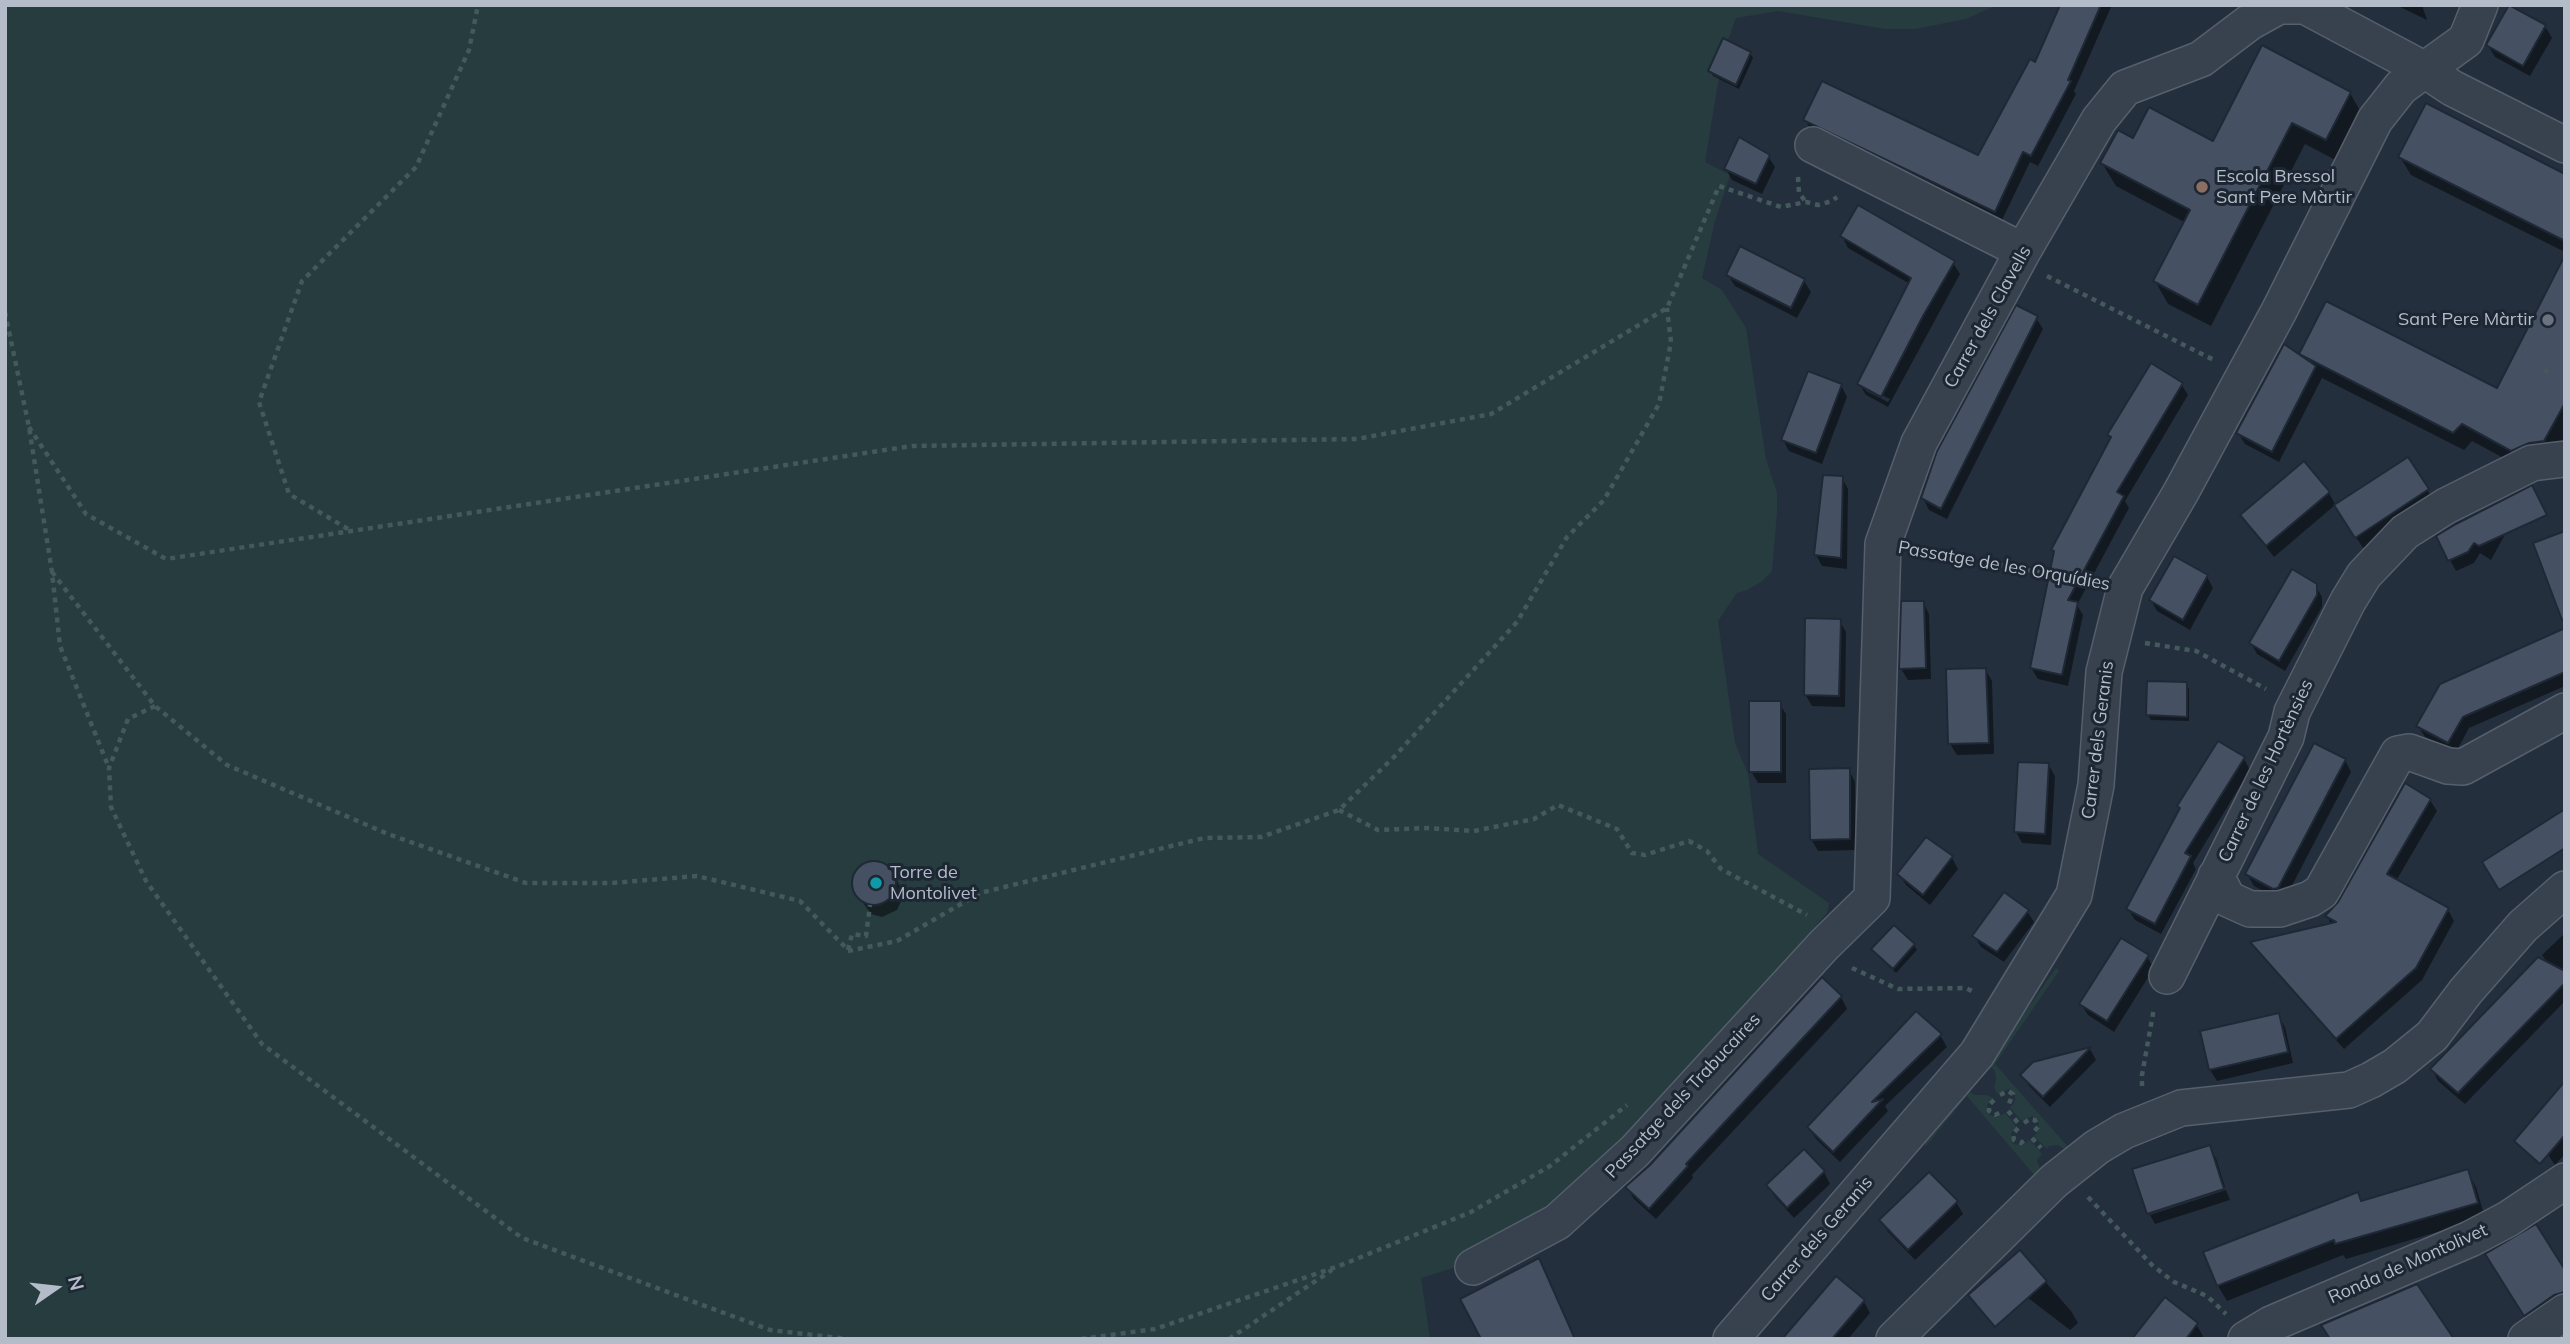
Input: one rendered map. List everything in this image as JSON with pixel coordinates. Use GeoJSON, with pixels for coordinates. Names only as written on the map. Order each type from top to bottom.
{"type":"FeatureCollection","features":[{"type":"Feature","properties":{"kind":"street","name":"Carrer dels Geranis"},"geometry":{"type":"LineString","coordinates":[[1731,1339],[1977,1054],[2074,895],[2096,785],[2104,672],[2125,588],[2181,492],[2245,373],[2375,120],[2401,87],[2466,40],[2480,5]]}},
{"type":"Feature","properties":{"kind":"street","name":"Carrer dels Clavells"},"geometry":{"type":"LineString","coordinates":[[1872,898],[1883,544],[1919,443],[2020,256],[2099,120],[2125,88],[2201,59],[2250,22],[2280,6],[2305,6],[2425,70]]}},
{"type":"Feature","properties":{"kind":"street"},"geometry":{"type":"LineString","coordinates":[[2425,70],[2452,88],[2565,145]]}},
{"type":"Feature","properties":{"kind":"street"},"geometry":{"type":"LineString","coordinates":[[1813,145],[2020,256]]}},
{"type":"Feature","properties":{"kind":"street","name":"Carrer de les Hortènsies"},"geometry":{"type":"LineString","coordinates":[[2565,460],[2532,463],[2446,506],[2405,532],[2364,575],[2348,601],[2296,705],[2286,737],[2216,876],[2223,893],[2228,899],[2250,909],[2280,909],[2310,899],[2321,892],[2398,754],[2409,751],[2448,766],[2463,767],[2565,711]]}},
{"type":"Feature","properties":{"kind":"street"},"geometry":{"type":"LineString","coordinates":[[2167,976],[2216,876]]}},
{"type":"Feature","properties":{"kind":"street"},"geometry":{"type":"LineString","coordinates":[[1894,1339],[2054,1181],[2097,1147],[2124,1131],[2182,1108],[2349,1090],[2371,1080],[2408,1056],[2432,1036],[2466,991],[2523,926],[2565,889]]}},
{"type":"Feature","properties":{"kind":"street","name":"Passatge dels Trabucaires"},"geometry":{"type":"LineString","coordinates":[[1473,1268],[1557,1222],[1635,1151],[1831,938],[1872,898]]}},
{"type":"Feature","properties":{"kind":"street","name":"Ronda de Montolivet"},"geometry":{"type":"LineString","coordinates":[[2246,1339],[2272,1324],[2470,1239],[2508,1219],[2565,1181]]}},
{"type":"Feature","properties":{"kind":"street"},"geometry":{"type":"LineString","coordinates":[[2526,1339],[2565,1312]]}},
{"type":"Feature","properties":{"kind":"path"},"geometry":{"type":"LineString","coordinates":[[349,530],[289,494],[259,402],[302,281],[416,167],[469,50],[478,5]]}},
{"type":"Feature","properties":{"kind":"path"},"geometry":{"type":"LineString","coordinates":[[848,951],[897,941],[980,892],[1204,838],[1261,837],[1339,810],[1394,757],[1517,622],[1567,537],[1604,500],[1660,404],[1671,342],[1667,308],[1720,186],[1781,207],[1806,202],[1818,205],[1832,201]]}},
{"type":"Feature","properties":{"kind":"path"},"geometry":{"type":"LineString","coordinates":[[2020,256],[2202,354],[2245,373]]}},
{"type":"Feature","properties":{"kind":"path"},"geometry":{"type":"LineString","coordinates":[[30,426],[86,514],[166,559],[912,446],[1357,439],[1491,414],[1667,308]]}},
{"type":"Feature","properties":{"kind":"path"},"geometry":{"type":"LineString","coordinates":[[5,312],[30,426],[60,646],[109,768],[111,807],[146,881],[262,1044],[522,1238],[770,1330],[848,1339]]}},
{"type":"Feature","properties":{"kind":"path"},"geometry":{"type":"LineString","coordinates":[[2544,370],[2553,376]]}},
{"type":"Feature","properties":{"kind":"path","name":"Passatge de les Orquídies"},"geometry":{"type":"LineString","coordinates":[[1883,544],[2125,588]]}},
{"type":"Feature","properties":{"kind":"path"},"geometry":{"type":"LineString","coordinates":[[52,572],[155,706],[227,765],[388,834],[526,883],[612,883],[697,876],[800,901],[848,951]]}},
{"type":"Feature","properties":{"kind":"path"},"geometry":{"type":"LineString","coordinates":[[2113,638],[2196,651],[2296,705]]}},
{"type":"Feature","properties":{"kind":"path"},"geometry":{"type":"LineString","coordinates":[[109,768],[128,719],[155,706]]}},
{"type":"Feature","properties":{"kind":"path"},"geometry":{"type":"LineString","coordinates":[[1339,810],[1378,830],[1428,828],[1474,831],[1534,818],[1558,805],[1617,829],[1632,853],[1645,855],[1689,841],[1707,851],[1721,869],[1831,938],[1852,967],[1898,989],[1966,988],[2005,1007]]}},
{"type":"Feature","properties":{"kind":"path"},"geometry":{"type":"LineString","coordinates":[[848,951],[852,934],[866,936],[870,905]]}},
{"type":"Feature","properties":{"kind":"path"},"geometry":{"type":"LineString","coordinates":[[2146,1121],[2142,1101],[2142,1075],[2153,1010],[2167,976]]}},
{"type":"Feature","properties":{"kind":"path"},"geometry":{"type":"LineString","coordinates":[[1994,1100],[1989,1105],[1989,1111],[1995,1115],[2006,1109],[2013,1094],[2008,1091],[2000,1096]]}},
{"type":"Feature","properties":{"kind":"path"},"geometry":{"type":"LineString","coordinates":[[1081,1339],[1155,1329],[1339,1266],[1471,1212],[1550,1166],[1629,1104]]}},
{"type":"Feature","properties":{"kind":"path"},"geometry":{"type":"LineString","coordinates":[[2006,1109],[2020,1125]]}},
{"type":"Feature","properties":{"kind":"path"},"geometry":{"type":"LineString","coordinates":[[2027,1138],[2021,1143],[2014,1140],[2013,1134],[2020,1125],[2030,1119],[2035,1120],[2038,1127],[2033,1133]]}},
{"type":"Feature","properties":{"kind":"path"},"geometry":{"type":"LineString","coordinates":[[2088,1197],[2152,1265],[2174,1282],[2213,1300]]}},
{"type":"Feature","properties":{"kind":"path"},"geometry":{"type":"LineString","coordinates":[[1229,1339],[1339,1266]]}},
{"type":"Feature","properties":{"kind":"green space"},"geometry":{"type":"Polygon","coordinates":[[[5,5],[1997,5],[1966,19],[1915,29],[1885,29],[1778,11],[1736,18],[1725,48],[1717,89],[1705,162],[1730,175],[1715,221],[1702,278],[1722,290],[1746,328],[1766,459],[1777,493],[1772,571],[1761,582],[1737,593],[1718,621],[1735,743],[1748,774],[1758,854],[1829,903],[1827,913],[1675,1089],[1561,1202],[1453,1268],[1421,1278],[1430,1339],[5,1339],[5,5]]]}},
{"type":"Feature","properties":{"kind":"green space"},"geometry":{"type":"Polygon","coordinates":[[[2056,968],[2059,971],[1995,1064],[2070,1149],[2067,1151],[2058,1145],[2049,1146],[2047,1149],[2034,1136],[2039,1130],[2038,1119],[2032,1116],[2022,1121],[2010,1108],[2015,1101],[2015,1092],[2009,1089],[1997,1094],[1994,1087],[1995,1071],[1988,1064],[2056,968]]]}},
{"type":"Feature","properties":{"kind":"green space"},"geometry":{"type":"Polygon","coordinates":[[[1965,1089],[1975,1095],[1993,1098],[1987,1105],[1988,1114],[1996,1118],[2005,1113],[2016,1126],[2011,1134],[2013,1144],[2022,1145],[2030,1140],[2042,1154],[2037,1160],[2041,1174],[2035,1176],[1967,1096],[1926,1146],[1921,1141],[1965,1089]]]}},
{"type":"Feature","properties":{"kind":"building"},"geometry":{"type":"Polygon","coordinates":[[[2060,5],[2101,5],[2068,80],[2071,81],[2031,156],[2023,152],[1995,212],[1803,120],[1822,81],[1978,155],[2030,59],[2035,62],[2060,5]]]}},
{"type":"Feature","properties":{"kind":"building"},"geometry":{"type":"Polygon","coordinates":[[[2509,5],[2546,25],[2523,66],[2486,45],[2509,5]]]}},
{"type":"Feature","properties":{"kind":"building"},"geometry":{"type":"Polygon","coordinates":[[[1723,38],[1751,52],[1736,85],[1708,71],[1723,38]]]}},
{"type":"Feature","properties":{"kind":"building","name":"Escola Bressol Sant Pere Màrtir"},"geometry":{"type":"Polygon","coordinates":[[[2262,45],[2351,92],[2326,140],[2292,123],[2198,305],[2153,281],[2190,210],[2100,163],[2118,130],[2133,138],[2149,107],[2213,141],[2262,45]]]}},
{"type":"Feature","properties":{"kind":"building"},"geometry":{"type":"Polygon","coordinates":[[[2426,103],[2565,174],[2565,241],[2398,157],[2426,103]]]}},
{"type":"Feature","properties":{"kind":"building"},"geometry":{"type":"Polygon","coordinates":[[[1739,137],[1770,155],[1756,184],[1724,169],[1739,137]]]}},
{"type":"Feature","properties":{"kind":"building"},"geometry":{"type":"Polygon","coordinates":[[[1858,205],[1955,261],[1881,397],[1857,384],[1911,278],[1840,236],[1858,205]]]}},
{"type":"Feature","properties":{"kind":"building"},"geometry":{"type":"Polygon","coordinates":[[[1740,246],[1805,279],[1791,308],[1726,275],[1740,246]]]}},
{"type":"Feature","properties":{"kind":"building"},"geometry":{"type":"Polygon","coordinates":[[[2565,255],[2565,403],[2544,441],[2529,443],[2511,451],[2462,424],[2453,433],[2299,354],[2326,301],[2497,388],[2565,255]]]}},
{"type":"Feature","properties":{"kind":"building"},"geometry":{"type":"Polygon","coordinates":[[[2016,305],[2038,316],[1941,509],[1921,498],[1937,451],[2016,305]]]}},
{"type":"Feature","properties":{"kind":"building"},"geometry":{"type":"Polygon","coordinates":[[[2284,344],[2316,366],[2272,452],[2236,433],[2284,344]]]}},
{"type":"Feature","properties":{"kind":"building"},"geometry":{"type":"Polygon","coordinates":[[[2151,363],[2183,383],[2117,492],[2124,496],[2068,600],[2078,602],[2062,675],[2030,668],[2054,551],[2051,550],[2111,437],[2107,435],[2151,363]]]}},
{"type":"Feature","properties":{"kind":"building"},"geometry":{"type":"Polygon","coordinates":[[[1808,371],[1842,384],[1816,453],[1781,440],[1808,371]]]}},
{"type":"Feature","properties":{"kind":"building"},"geometry":{"type":"Polygon","coordinates":[[[2408,457],[2429,489],[2355,538],[2334,505],[2408,457]]]}},
{"type":"Feature","properties":{"kind":"building"},"geometry":{"type":"Polygon","coordinates":[[[2304,461],[2330,492],[2266,546],[2240,515],[2304,461]]]}},
{"type":"Feature","properties":{"kind":"building"},"geometry":{"type":"Polygon","coordinates":[[[1823,475],[1843,476],[1841,558],[1814,555],[1823,475]]]}},
{"type":"Feature","properties":{"kind":"building"},"geometry":{"type":"Polygon","coordinates":[[[2532,485],[2547,515],[2479,546],[2474,543],[2468,552],[2448,561],[2436,536],[2532,485]]]}},
{"type":"Feature","properties":{"kind":"building"},"geometry":{"type":"Polygon","coordinates":[[[2565,531],[2565,620],[2562,620],[2533,543],[2565,531]]]}},
{"type":"Feature","properties":{"kind":"building"},"geometry":{"type":"Polygon","coordinates":[[[2174,556],[2208,575],[2183,620],[2149,600],[2174,556]]]}},
{"type":"Feature","properties":{"kind":"building"},"geometry":{"type":"Polygon","coordinates":[[[2292,569],[2317,584],[2317,595],[2279,661],[2249,643],[2292,569]]]}},
{"type":"Feature","properties":{"kind":"building"},"geometry":{"type":"Polygon","coordinates":[[[1901,601],[1924,601],[1926,668],[1899,669],[1901,601]]]}},
{"type":"Feature","properties":{"kind":"building"},"geometry":{"type":"Polygon","coordinates":[[[1805,618],[1841,619],[1839,696],[1804,695],[1805,618]]]}},
{"type":"Feature","properties":{"kind":"building"},"geometry":{"type":"Polygon","coordinates":[[[2565,628],[2565,672],[2463,717],[2448,743],[2416,726],[2440,684],[2565,628]]]}},
{"type":"Feature","properties":{"kind":"building"},"geometry":{"type":"Polygon","coordinates":[[[1986,668],[1989,743],[1948,744],[1946,669],[1986,668]]]}},
{"type":"Feature","properties":{"kind":"building"},"geometry":{"type":"Polygon","coordinates":[[[2147,681],[2187,682],[2187,717],[2146,715],[2147,681]]]}},
{"type":"Feature","properties":{"kind":"building"},"geometry":{"type":"Polygon","coordinates":[[[1749,701],[1781,701],[1781,772],[1749,772],[1749,701]]]}},
{"type":"Feature","properties":{"kind":"building"},"geometry":{"type":"Polygon","coordinates":[[[2218,741],[2245,757],[2185,853],[2191,856],[2155,924],[2126,909],[2180,808],[2177,806],[2218,741]]]}},
{"type":"Feature","properties":{"kind":"building"},"geometry":{"type":"Polygon","coordinates":[[[2314,743],[2346,759],[2278,888],[2273,889],[2245,874],[2314,743]]]}},
{"type":"Feature","properties":{"kind":"building"},"geometry":{"type":"Polygon","coordinates":[[[2018,762],[2049,763],[2045,834],[2014,832],[2018,762]]]}},
{"type":"Feature","properties":{"kind":"building"},"geometry":{"type":"Polygon","coordinates":[[[1850,768],[1850,839],[1810,840],[1809,769],[1850,768]]]}},
{"type":"Feature","properties":{"kind":"building"},"geometry":{"type":"Polygon","coordinates":[[[2405,783],[2431,799],[2387,874],[2449,908],[2416,968],[2336,1039],[2250,942],[2336,922],[2325,916],[2338,902],[2405,783]]]}},
{"type":"Feature","properties":{"kind":"building"},"geometry":{"type":"Polygon","coordinates":[[[2565,809],[2565,848],[2499,890],[2482,862],[2565,809]]]}},
{"type":"Feature","properties":{"kind":"building"},"geometry":{"type":"Polygon","coordinates":[[[1926,837],[1953,856],[1923,895],[1897,874],[1926,837]]]}},
{"type":"Feature","properties":{"kind":"building"},"geometry":{"type":"Polygon","coordinates":[[[874,861],[889,868],[896,883],[889,898],[874,905],[859,898],[852,883],[859,868],[874,861]]]}},
{"type":"Feature","properties":{"kind":"building"},"geometry":{"type":"Polygon","coordinates":[[[2004,892],[2029,910],[1997,952],[1972,936],[2004,892]]]}},
{"type":"Feature","properties":{"kind":"building"},"geometry":{"type":"Polygon","coordinates":[[[1894,925],[1915,944],[1893,969],[1871,949],[1894,925]]]}},
{"type":"Feature","properties":{"kind":"building"},"geometry":{"type":"Polygon","coordinates":[[[2121,938],[2149,955],[2107,1021],[2079,1004],[2121,938]]]}},
{"type":"Feature","properties":{"kind":"building"},"geometry":{"type":"Polygon","coordinates":[[[2538,957],[2565,971],[2565,983],[2458,1093],[2430,1069],[2538,957]]]}},
{"type":"Feature","properties":{"kind":"building"},"geometry":{"type":"Polygon","coordinates":[[[1822,977],[1842,996],[1686,1164],[1688,1166],[1649,1209],[1625,1187],[1650,1165],[1822,977]]]}},
{"type":"Feature","properties":{"kind":"building"},"geometry":{"type":"Polygon","coordinates":[[[1916,1011],[1942,1034],[1872,1102],[1883,1099],[1833,1152],[1807,1127],[1916,1011]]]}},
{"type":"Feature","properties":{"kind":"building"},"geometry":{"type":"Polygon","coordinates":[[[2279,1013],[2288,1052],[2209,1070],[2200,1031],[2279,1013]]]}},
{"type":"Feature","properties":{"kind":"building"},"geometry":{"type":"Polygon","coordinates":[[[2091,1047],[2043,1097],[2020,1075],[2033,1062],[2091,1047]]]}},
{"type":"Feature","properties":{"kind":"building"},"geometry":{"type":"Polygon","coordinates":[[[2565,1081],[2565,1135],[2540,1164],[2514,1141],[2565,1081]]]}},
{"type":"Feature","properties":{"kind":"building"},"geometry":{"type":"Polygon","coordinates":[[[2210,1145],[2224,1189],[2147,1214],[2132,1169],[2210,1145]]]}},
{"type":"Feature","properties":{"kind":"building"},"geometry":{"type":"Polygon","coordinates":[[[1804,1149],[1825,1171],[1787,1208],[1766,1185],[1804,1149]]]}},
{"type":"Feature","properties":{"kind":"building"},"geometry":{"type":"Polygon","coordinates":[[[2468,1169],[2478,1203],[2335,1244],[2334,1240],[2217,1286],[2203,1252],[2358,1192],[2361,1201],[2468,1169]]]}},
{"type":"Feature","properties":{"kind":"building"},"geometry":{"type":"Polygon","coordinates":[[[1929,1172],[1958,1201],[1908,1250],[1879,1220],[1929,1172]]]}},
{"type":"Feature","properties":{"kind":"building"},"geometry":{"type":"Polygon","coordinates":[[[2536,1224],[2565,1270],[2565,1292],[2554,1295],[2524,1316],[2485,1254],[2536,1224]]]}},
{"type":"Feature","properties":{"kind":"building"},"geometry":{"type":"Polygon","coordinates":[[[2020,1250],[2047,1281],[1995,1327],[1968,1295],[2020,1250]]]}},
{"type":"Feature","properties":{"kind":"building"},"geometry":{"type":"Polygon","coordinates":[[[1539,1258],[1575,1339],[1481,1339],[1460,1299],[1539,1258]]]}},
{"type":"Feature","properties":{"kind":"building"},"geometry":{"type":"Polygon","coordinates":[[[1836,1276],[1865,1300],[1832,1339],[1782,1339],[1836,1276]]]}},
{"type":"Feature","properties":{"kind":"building"},"geometry":{"type":"Polygon","coordinates":[[[2417,1284],[2454,1339],[2330,1339],[2321,1325],[2417,1284]]]}},
{"type":"Feature","properties":{"kind":"building"},"geometry":{"type":"Polygon","coordinates":[[[2165,1297],[2198,1323],[2186,1339],[2132,1339],[2165,1297]]]}},
{"type":"Feature","properties":{"kind":"place","name":"Escola Bressol Sant Pere Màrtir"},"geometry":{"type":"Point","coordinates":[2202,187]}},
{"type":"Feature","properties":{"kind":"place","name":"Sant Pere Màrtir"},"geometry":{"type":"Point","coordinates":[2548,320]}},
{"type":"Feature","properties":{"kind":"place","name":"Torre de Montolivet"},"geometry":{"type":"Point","coordinates":[876,883]}}]}
